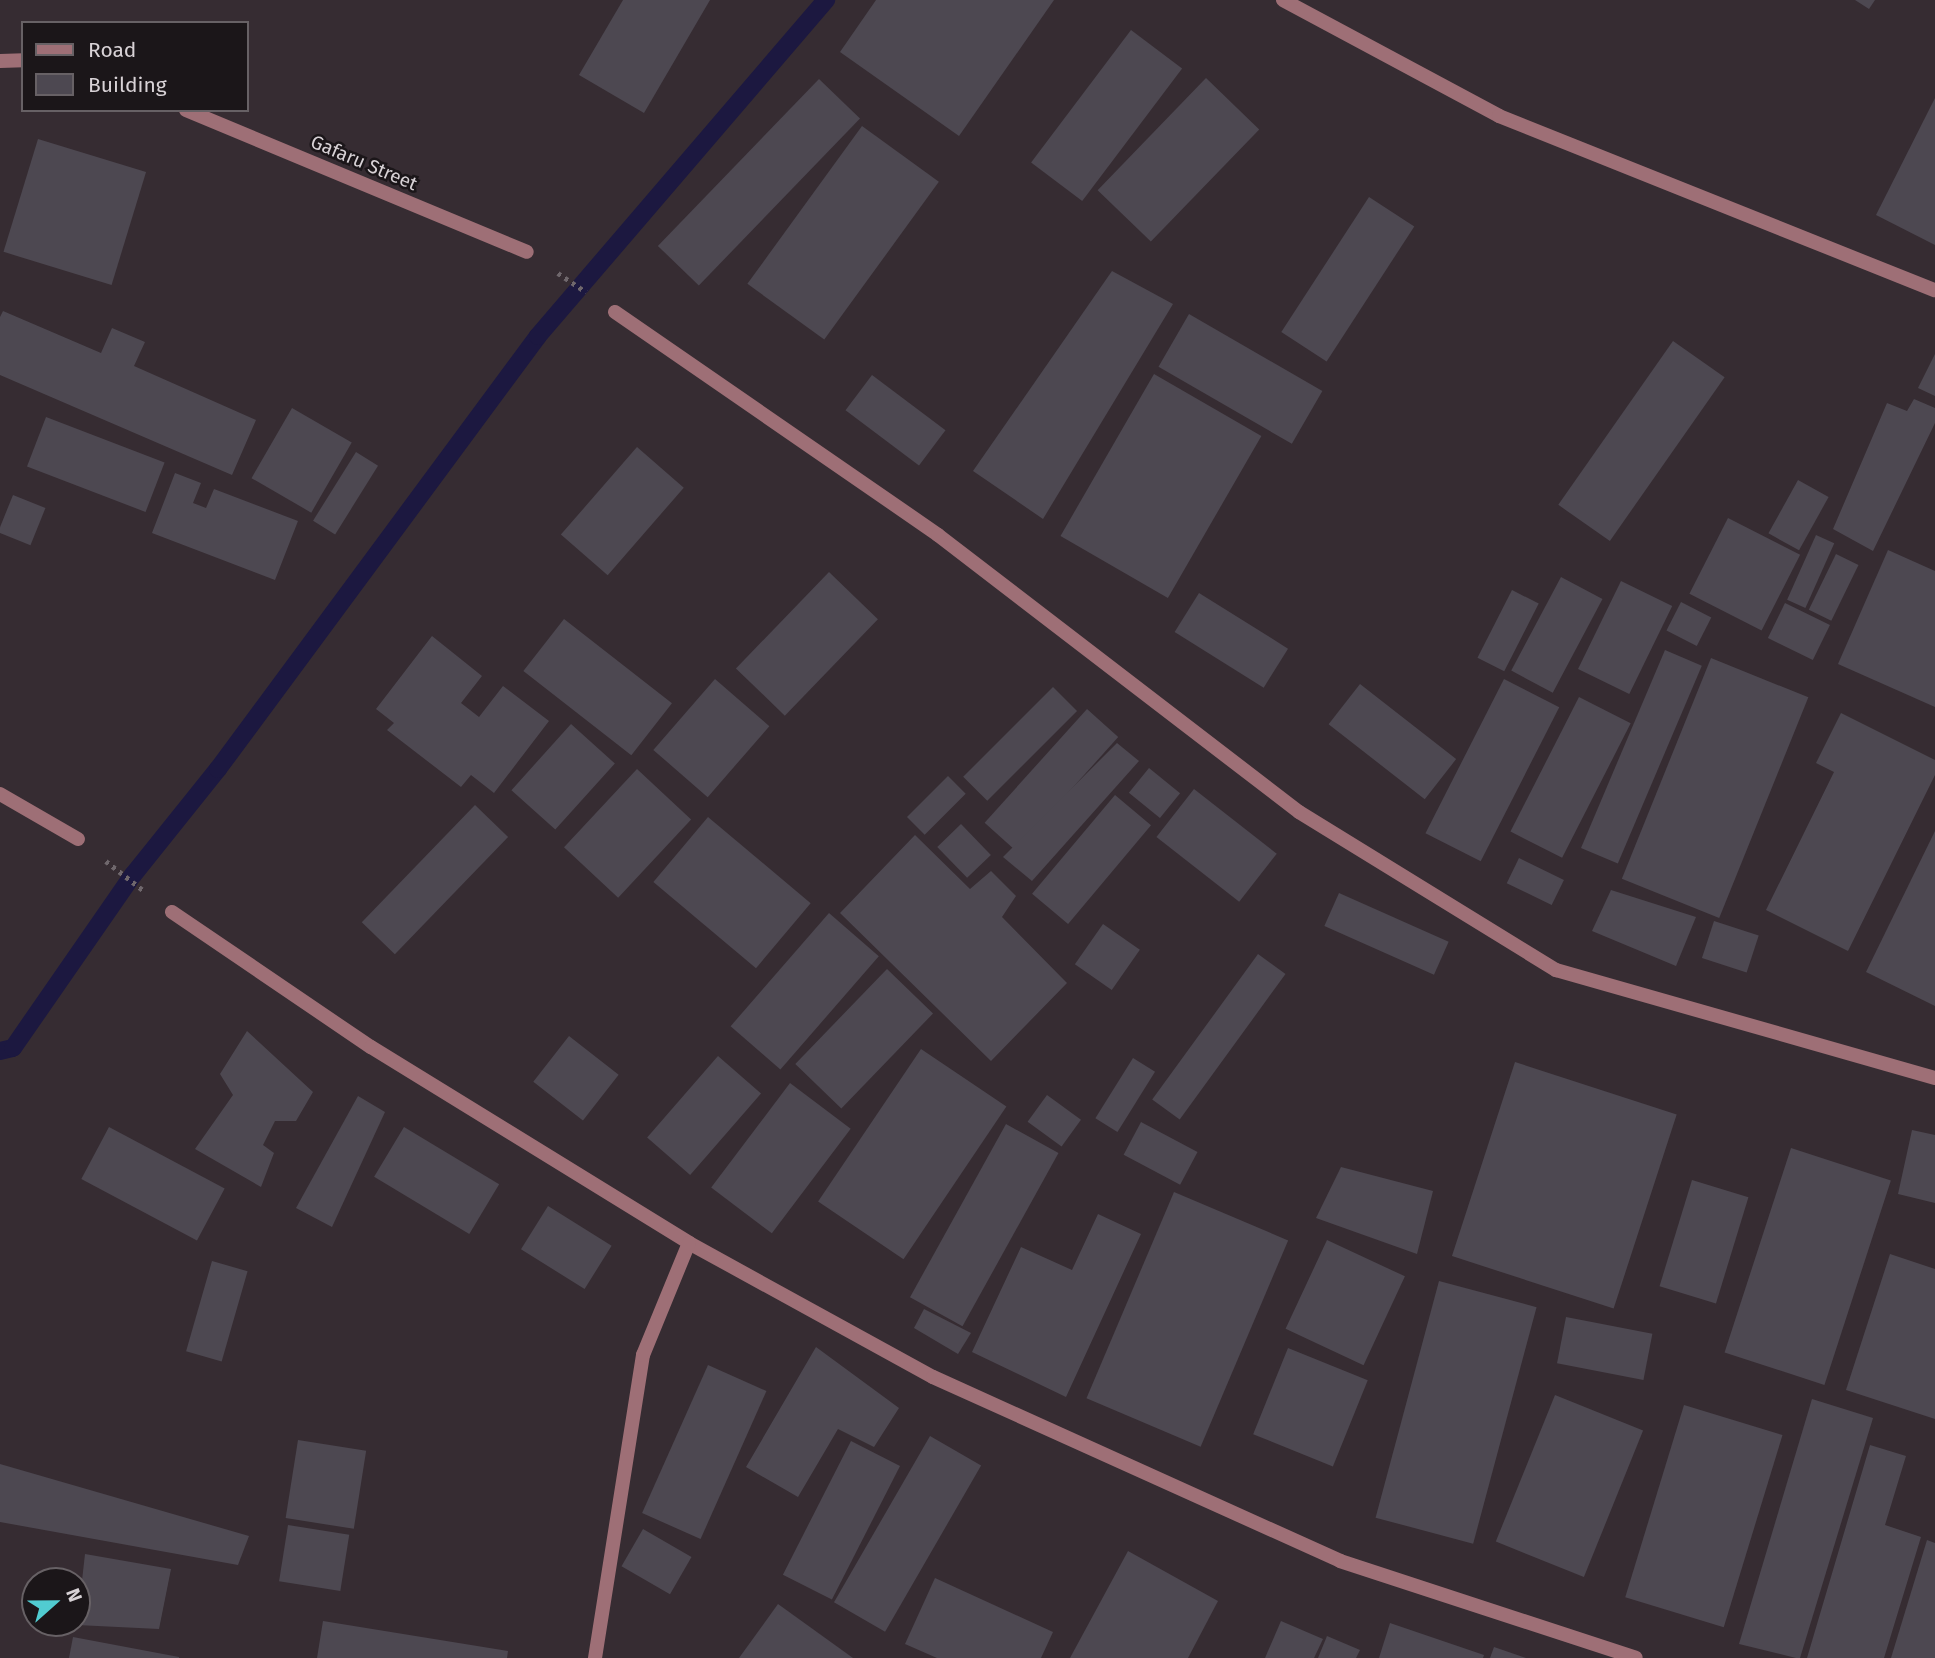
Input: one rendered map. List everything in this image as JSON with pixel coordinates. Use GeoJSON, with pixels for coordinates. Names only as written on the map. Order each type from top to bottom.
{"type":"FeatureCollection","features":[{"type":"Feature","properties":{"kind":"street"},"geometry":{"type":"LineString","coordinates":[[1283,0],[1499,116],[1935,290]]}},
{"type":"Feature","properties":{"kind":"street"},"geometry":{"type":"LineString","coordinates":[[0,61],[21,60]]}},
{"type":"Feature","properties":{"kind":"street","name":"Gafaru Street"},"geometry":{"type":"LineString","coordinates":[[191,112],[527,252]]}},
{"type":"Feature","properties":{"kind":"street"},"geometry":{"type":"LineString","coordinates":[[615,312],[938,535],[1299,812],[1556,970],[1935,1077]]}},
{"type":"Feature","properties":{"kind":"street"},"geometry":{"type":"LineString","coordinates":[[0,794],[78,839]]}},
{"type":"Feature","properties":{"kind":"street"},"geometry":{"type":"LineString","coordinates":[[172,912],[371,1047],[690,1243],[933,1377],[1340,1561],[1636,1658]]}},
{"type":"Feature","properties":{"kind":"street"},"geometry":{"type":"LineString","coordinates":[[595,1658],[643,1355],[690,1243]]}},
{"type":"Feature","properties":{"kind":"path"},"geometry":{"type":"LineString","coordinates":[[527,252],[615,312]]}},
{"type":"Feature","properties":{"kind":"path"},"geometry":{"type":"LineString","coordinates":[[78,839],[172,912]]}},
{"type":"Feature","properties":{"kind":"building"},"geometry":{"type":"Polygon","coordinates":[[[623,0],[710,0],[644,113],[579,75],[623,0]]]}},
{"type":"Feature","properties":{"kind":"building"},"geometry":{"type":"Polygon","coordinates":[[[876,0],[1054,0],[959,136],[840,52],[876,0]]]}},
{"type":"Feature","properties":{"kind":"building"},"geometry":{"type":"Polygon","coordinates":[[[1855,0],[1875,0],[1869,9],[1855,0]]]}},
{"type":"Feature","properties":{"kind":"building"},"geometry":{"type":"Polygon","coordinates":[[[1131,30],[1182,69],[1082,201],[1031,163],[1131,30]]]}},
{"type":"Feature","properties":{"kind":"building"},"geometry":{"type":"Polygon","coordinates":[[[1206,78],[1259,129],[1151,242],[1098,190],[1206,78]]]}},
{"type":"Feature","properties":{"kind":"building"},"geometry":{"type":"Polygon","coordinates":[[[819,79],[860,119],[699,285],[658,246],[819,79]]]}},
{"type":"Feature","properties":{"kind":"building"},"geometry":{"type":"Polygon","coordinates":[[[1935,98],[1935,245],[1876,215],[1935,98]]]}},
{"type":"Feature","properties":{"kind":"building"},"geometry":{"type":"Polygon","coordinates":[[[862,126],[939,182],[824,340],[747,284],[862,126]]]}},
{"type":"Feature","properties":{"kind":"building"},"geometry":{"type":"Polygon","coordinates":[[[38,139],[146,172],[112,285],[4,252],[38,139]]]}},
{"type":"Feature","properties":{"kind":"building"},"geometry":{"type":"Polygon","coordinates":[[[1369,197],[1414,226],[1327,361],[1281,332],[1369,197]]]}},
{"type":"Feature","properties":{"kind":"building"},"geometry":{"type":"Polygon","coordinates":[[[1112,271],[1173,304],[1043,519],[973,471],[1112,271]]]}},
{"type":"Feature","properties":{"kind":"building"},"geometry":{"type":"Polygon","coordinates":[[[3,311],[101,353],[112,328],[145,342],[134,366],[256,420],[232,475],[0,375],[0,317],[3,311]]]}},
{"type":"Feature","properties":{"kind":"building"},"geometry":{"type":"Polygon","coordinates":[[[1189,314],[1322,391],[1292,444],[1158,367],[1189,314]]]}},
{"type":"Feature","properties":{"kind":"building"},"geometry":{"type":"Polygon","coordinates":[[[1673,341],[1725,377],[1610,541],[1558,505],[1673,341]]]}},
{"type":"Feature","properties":{"kind":"building"},"geometry":{"type":"Polygon","coordinates":[[[1935,354],[1935,396],[1918,388],[1935,354]]]}},
{"type":"Feature","properties":{"kind":"building"},"geometry":{"type":"Polygon","coordinates":[[[1154,374],[1261,436],[1168,598],[1060,536],[1154,374]]]}},
{"type":"Feature","properties":{"kind":"building"},"geometry":{"type":"Polygon","coordinates":[[[872,375],[945,430],[919,466],[846,410],[872,375]]]}},
{"type":"Feature","properties":{"kind":"building"},"geometry":{"type":"Polygon","coordinates":[[[1914,399],[1935,408],[1935,423],[1873,551],[1833,529],[1887,403],[1907,411],[1914,399]]]}},
{"type":"Feature","properties":{"kind":"building"},"geometry":{"type":"Polygon","coordinates":[[[292,408],[352,442],[311,513],[252,478],[292,408]]]}},
{"type":"Feature","properties":{"kind":"building"},"geometry":{"type":"Polygon","coordinates":[[[46,417],[165,463],[146,512],[27,466],[46,417]]]}},
{"type":"Feature","properties":{"kind":"building"},"geometry":{"type":"Polygon","coordinates":[[[637,447],[684,488],[608,575],[561,535],[637,447]]]}},
{"type":"Feature","properties":{"kind":"building"},"geometry":{"type":"Polygon","coordinates":[[[356,452],[378,466],[335,534],[313,521],[356,452]]]}},
{"type":"Feature","properties":{"kind":"building"},"geometry":{"type":"Polygon","coordinates":[[[175,473],[201,483],[193,503],[206,508],[214,489],[298,521],[275,580],[152,533],[175,473]]]}},
{"type":"Feature","properties":{"kind":"building"},"geometry":{"type":"Polygon","coordinates":[[[1798,480],[1829,497],[1799,550],[1768,533],[1798,480]]]}},
{"type":"Feature","properties":{"kind":"building"},"geometry":{"type":"Polygon","coordinates":[[[13,495],[45,508],[30,545],[0,533],[13,495]]]}},
{"type":"Feature","properties":{"kind":"building"},"geometry":{"type":"Polygon","coordinates":[[[1728,518],[1800,555],[1762,631],[1689,594],[1728,518]]]}},
{"type":"Feature","properties":{"kind":"building"},"geometry":{"type":"Polygon","coordinates":[[[1816,535],[1834,543],[1805,608],[1787,600],[1816,535]]]}},
{"type":"Feature","properties":{"kind":"building"},"geometry":{"type":"Polygon","coordinates":[[[1888,550],[1935,571],[1935,707],[1838,664],[1888,550]]]}},
{"type":"Feature","properties":{"kind":"building"},"geometry":{"type":"Polygon","coordinates":[[[1836,554],[1858,565],[1831,621],[1809,610],[1836,554]]]}},
{"type":"Feature","properties":{"kind":"building"},"geometry":{"type":"Polygon","coordinates":[[[829,572],[878,619],[785,716],[736,668],[829,572]]]}},
{"type":"Feature","properties":{"kind":"building"},"geometry":{"type":"Polygon","coordinates":[[[1561,577],[1602,599],[1553,693],[1511,671],[1561,577]]]}},
{"type":"Feature","properties":{"kind":"building"},"geometry":{"type":"Polygon","coordinates":[[[1621,581],[1672,606],[1629,694],[1578,669],[1621,581]]]}},
{"type":"Feature","properties":{"kind":"building"},"geometry":{"type":"Polygon","coordinates":[[[1512,590],[1539,604],[1504,671],[1477,658],[1512,590]]]}},
{"type":"Feature","properties":{"kind":"building"},"geometry":{"type":"Polygon","coordinates":[[[1199,593],[1288,649],[1264,688],[1175,632],[1199,593]]]}},
{"type":"Feature","properties":{"kind":"building"},"geometry":{"type":"Polygon","coordinates":[[[1681,602],[1711,617],[1697,646],[1666,631],[1681,602]]]}},
{"type":"Feature","properties":{"kind":"building"},"geometry":{"type":"Polygon","coordinates":[[[1785,603],[1830,625],[1813,660],[1768,638],[1785,603]]]}},
{"type":"Feature","properties":{"kind":"building"},"geometry":{"type":"Polygon","coordinates":[[[564,619],[672,703],[631,755],[523,671],[564,619]]]}},
{"type":"Feature","properties":{"kind":"building"},"geometry":{"type":"Polygon","coordinates":[[[432,636],[482,676],[461,703],[479,717],[503,686],[549,721],[494,793],[471,775],[461,787],[387,730],[394,723],[376,709],[432,636]]]}},
{"type":"Feature","properties":{"kind":"building"},"geometry":{"type":"Polygon","coordinates":[[[1665,650],[1702,666],[1618,864],[1581,848],[1665,650]]]}},
{"type":"Feature","properties":{"kind":"building"},"geometry":{"type":"Polygon","coordinates":[[[1711,658],[1808,697],[1719,918],[1622,879],[1711,658]]]}},
{"type":"Feature","properties":{"kind":"building"},"geometry":{"type":"Polygon","coordinates":[[[715,679],[769,726],[708,797],[653,750],[715,679]]]}},
{"type":"Feature","properties":{"kind":"building"},"geometry":{"type":"Polygon","coordinates":[[[1504,679],[1559,707],[1481,861],[1425,833],[1504,679]]]}},
{"type":"Feature","properties":{"kind":"building"},"geometry":{"type":"Polygon","coordinates":[[[1360,684],[1456,759],[1425,799],[1329,724],[1360,684]]]}},
{"type":"Feature","properties":{"kind":"building"},"geometry":{"type":"Polygon","coordinates":[[[1053,687],[1077,711],[987,801],[963,777],[1053,687]]]}},
{"type":"Feature","properties":{"kind":"building"},"geometry":{"type":"Polygon","coordinates":[[[1579,697],[1631,723],[1562,858],[1510,832],[1579,697]]]}},
{"type":"Feature","properties":{"kind":"building"},"geometry":{"type":"Polygon","coordinates":[[[1087,709],[1118,737],[1016,851],[985,823],[1087,709]]]}},
{"type":"Feature","properties":{"kind":"building"},"geometry":{"type":"Polygon","coordinates":[[[1841,713],[1935,760],[1935,775],[1848,951],[1766,910],[1834,772],[1816,763],[1841,713]]]}},
{"type":"Feature","properties":{"kind":"building"},"geometry":{"type":"Polygon","coordinates":[[[571,724],[615,763],[555,830],[511,790],[571,724]]]}},
{"type":"Feature","properties":{"kind":"building"},"geometry":{"type":"Polygon","coordinates":[[[1117,743],[1139,761],[1032,881],[1003,857],[1117,743]]]}},
{"type":"Feature","properties":{"kind":"building"},"geometry":{"type":"Polygon","coordinates":[[[1149,768],[1180,793],[1160,818],[1129,793],[1149,768]]]}},
{"type":"Feature","properties":{"kind":"building"},"geometry":{"type":"Polygon","coordinates":[[[637,769],[691,819],[618,898],[564,847],[637,769]]]}},
{"type":"Feature","properties":{"kind":"building"},"geometry":{"type":"Polygon","coordinates":[[[948,776],[966,794],[925,835],[907,817],[948,776]]]}},
{"type":"Feature","properties":{"kind":"building"},"geometry":{"type":"Polygon","coordinates":[[[1194,789],[1277,854],[1239,902],[1156,837],[1194,789]]]}},
{"type":"Feature","properties":{"kind":"building"},"geometry":{"type":"Polygon","coordinates":[[[1115,795],[1151,825],[1068,924],[1032,894],[1115,795]]]}},
{"type":"Feature","properties":{"kind":"building"},"geometry":{"type":"Polygon","coordinates":[[[475,805],[508,837],[395,954],[362,922],[475,805]]]}},
{"type":"Feature","properties":{"kind":"building"},"geometry":{"type":"Polygon","coordinates":[[[708,817],[811,903],[756,968],[653,882],[708,817]]]}},
{"type":"Feature","properties":{"kind":"building"},"geometry":{"type":"Polygon","coordinates":[[[961,824],[991,855],[967,878],[937,847],[961,824]]]}},
{"type":"Feature","properties":{"kind":"building"},"geometry":{"type":"Polygon","coordinates":[[[1935,831],[1935,1006],[1866,972],[1935,831]]]}},
{"type":"Feature","properties":{"kind":"building"},"geometry":{"type":"Polygon","coordinates":[[[915,835],[970,889],[991,871],[1016,896],[1002,917],[1067,983],[991,1061],[840,913],[915,835]]]}},
{"type":"Feature","properties":{"kind":"building"},"geometry":{"type":"Polygon","coordinates":[[[1519,858],[1564,880],[1552,905],[1507,883],[1519,858]]]}},
{"type":"Feature","properties":{"kind":"building"},"geometry":{"type":"Polygon","coordinates":[[[1611,890],[1696,917],[1676,966],[1592,931],[1611,890]]]}},
{"type":"Feature","properties":{"kind":"building"},"geometry":{"type":"Polygon","coordinates":[[[1339,893],[1449,942],[1434,975],[1324,926],[1339,893]]]}},
{"type":"Feature","properties":{"kind":"building"},"geometry":{"type":"Polygon","coordinates":[[[829,913],[879,956],[780,1070],[731,1026],[829,913]]]}},
{"type":"Feature","properties":{"kind":"building"},"geometry":{"type":"Polygon","coordinates":[[[1714,921],[1759,936],[1747,973],[1702,958],[1714,921]]]}},
{"type":"Feature","properties":{"kind":"building"},"geometry":{"type":"Polygon","coordinates":[[[1103,924],[1140,950],[1112,990],[1075,964],[1103,924]]]}},
{"type":"Feature","properties":{"kind":"building"},"geometry":{"type":"Polygon","coordinates":[[[1258,954],[1286,974],[1180,1120],[1152,1100],[1258,954]]]}},
{"type":"Feature","properties":{"kind":"building"},"geometry":{"type":"Polygon","coordinates":[[[887,969],[933,1013],[841,1108],[795,1064],[887,969]]]}},
{"type":"Feature","properties":{"kind":"building"},"geometry":{"type":"Polygon","coordinates":[[[247,1031],[313,1092],[296,1121],[275,1121],[263,1145],[274,1153],[261,1187],[195,1149],[233,1095],[220,1074],[247,1031]]]}},
{"type":"Feature","properties":{"kind":"building"},"geometry":{"type":"Polygon","coordinates":[[[569,1036],[619,1075],[583,1120],[533,1082],[569,1036]]]}},
{"type":"Feature","properties":{"kind":"building"},"geometry":{"type":"Polygon","coordinates":[[[921,1049],[1006,1107],[903,1259],[818,1202],[921,1049]]]}},
{"type":"Feature","properties":{"kind":"building"},"geometry":{"type":"Polygon","coordinates":[[[718,1056],[761,1093],[690,1175],[647,1138],[718,1056]]]}},
{"type":"Feature","properties":{"kind":"building"},"geometry":{"type":"Polygon","coordinates":[[[1133,1058],[1155,1072],[1117,1132],[1095,1118],[1133,1058]]]}},
{"type":"Feature","properties":{"kind":"building"},"geometry":{"type":"Polygon","coordinates":[[[1515,1062],[1677,1115],[1614,1309],[1452,1256],[1515,1062]]]}},
{"type":"Feature","properties":{"kind":"building"},"geometry":{"type":"Polygon","coordinates":[[[790,1083],[851,1129],[772,1233],[711,1188],[790,1083]]]}},
{"type":"Feature","properties":{"kind":"building"},"geometry":{"type":"Polygon","coordinates":[[[1047,1095],[1081,1120],[1062,1146],[1028,1122],[1047,1095]]]}},
{"type":"Feature","properties":{"kind":"building"},"geometry":{"type":"Polygon","coordinates":[[[358,1096],[385,1112],[332,1227],[296,1208],[358,1096]]]}},
{"type":"Feature","properties":{"kind":"building"},"geometry":{"type":"Polygon","coordinates":[[[1141,1122],[1198,1152],[1180,1185],[1124,1155],[1141,1122]]]}},
{"type":"Feature","properties":{"kind":"building"},"geometry":{"type":"Polygon","coordinates":[[[1006,1124],[1058,1153],[962,1326],[910,1297],[1006,1124]]]}},
{"type":"Feature","properties":{"kind":"building"},"geometry":{"type":"Polygon","coordinates":[[[109,1127],[225,1189],[197,1241],[81,1179],[109,1127]]]}},
{"type":"Feature","properties":{"kind":"building"},"geometry":{"type":"Polygon","coordinates":[[[404,1127],[499,1184],[469,1234],[374,1177],[404,1127]]]}},
{"type":"Feature","properties":{"kind":"building"},"geometry":{"type":"Polygon","coordinates":[[[1912,1130],[1935,1135],[1935,1203],[1898,1194],[1912,1130]]]}},
{"type":"Feature","properties":{"kind":"building"},"geometry":{"type":"Polygon","coordinates":[[[1791,1148],[1891,1180],[1824,1385],[1725,1352],[1791,1148]]]}},
{"type":"Feature","properties":{"kind":"building"},"geometry":{"type":"Polygon","coordinates":[[[1341,1167],[1433,1191],[1417,1254],[1316,1218],[1341,1167]]]}},
{"type":"Feature","properties":{"kind":"building"},"geometry":{"type":"Polygon","coordinates":[[[1692,1180],[1748,1197],[1716,1303],[1660,1286],[1692,1180]]]}},
{"type":"Feature","properties":{"kind":"building"},"geometry":{"type":"Polygon","coordinates":[[[1174,1192],[1288,1240],[1201,1447],[1086,1398],[1174,1192]]]}},
{"type":"Feature","properties":{"kind":"building"},"geometry":{"type":"Polygon","coordinates":[[[548,1206],[612,1246],[585,1289],[521,1249],[548,1206]]]}},
{"type":"Feature","properties":{"kind":"building"},"geometry":{"type":"Polygon","coordinates":[[[1098,1214],[1141,1234],[1066,1397],[972,1352],[1021,1247],[1072,1270],[1098,1214]]]}},
{"type":"Feature","properties":{"kind":"building"},"geometry":{"type":"Polygon","coordinates":[[[1327,1240],[1405,1276],[1364,1365],[1286,1329],[1327,1240]]]}},
{"type":"Feature","properties":{"kind":"building"},"geometry":{"type":"Polygon","coordinates":[[[1890,1254],[1935,1269],[1935,1419],[1846,1390],[1890,1254]]]}},
{"type":"Feature","properties":{"kind":"building"},"geometry":{"type":"Polygon","coordinates":[[[212,1261],[248,1271],[222,1362],[186,1351],[212,1261]]]}},
{"type":"Feature","properties":{"kind":"building"},"geometry":{"type":"Polygon","coordinates":[[[1439,1281],[1537,1307],[1473,1544],[1376,1518],[1439,1281]]]}},
{"type":"Feature","properties":{"kind":"building"},"geometry":{"type":"Polygon","coordinates":[[[924,1309],[971,1333],[958,1354],[914,1328],[924,1309]]]}},
{"type":"Feature","properties":{"kind":"building"},"geometry":{"type":"Polygon","coordinates":[[[1566,1317],[1652,1334],[1643,1380],[1557,1363],[1566,1317]]]}},
{"type":"Feature","properties":{"kind":"building"},"geometry":{"type":"Polygon","coordinates":[[[816,1347],[899,1408],[874,1447],[838,1429],[798,1497],[746,1467],[816,1347]]]}},
{"type":"Feature","properties":{"kind":"building"},"geometry":{"type":"Polygon","coordinates":[[[1288,1348],[1368,1380],[1333,1466],[1253,1434],[1288,1348]]]}},
{"type":"Feature","properties":{"kind":"building"},"geometry":{"type":"Polygon","coordinates":[[[708,1365],[766,1391],[701,1539],[642,1513],[708,1365]]]}},
{"type":"Feature","properties":{"kind":"building"},"geometry":{"type":"Polygon","coordinates":[[[1555,1395],[1643,1431],[1584,1577],[1496,1541],[1555,1395]]]}},
{"type":"Feature","properties":{"kind":"building"},"geometry":{"type":"Polygon","coordinates":[[[1812,1399],[1873,1418],[1800,1658],[1796,1658],[1739,1644],[1812,1399]]]}},
{"type":"Feature","properties":{"kind":"building"},"geometry":{"type":"Polygon","coordinates":[[[1684,1405],[1782,1435],[1724,1627],[1625,1597],[1684,1405]]]}},
{"type":"Feature","properties":{"kind":"building"},"geometry":{"type":"Polygon","coordinates":[[[930,1436],[981,1466],[885,1632],[834,1602],[930,1436]]]}},
{"type":"Feature","properties":{"kind":"building"},"geometry":{"type":"Polygon","coordinates":[[[298,1440],[366,1451],[354,1529],[286,1518],[298,1440]]]}},
{"type":"Feature","properties":{"kind":"building"},"geometry":{"type":"Polygon","coordinates":[[[851,1441],[900,1466],[832,1600],[783,1575],[851,1441]]]}},
{"type":"Feature","properties":{"kind":"building"},"geometry":{"type":"Polygon","coordinates":[[[1870,1445],[1906,1456],[1885,1525],[1921,1537],[1884,1658],[1807,1658],[1870,1445]]]}},
{"type":"Feature","properties":{"kind":"building"},"geometry":{"type":"Polygon","coordinates":[[[0,1464],[249,1536],[238,1565],[0,1522],[0,1464]]]}},
{"type":"Feature","properties":{"kind":"building"},"geometry":{"type":"Polygon","coordinates":[[[288,1525],[349,1535],[340,1591],[279,1581],[288,1525]]]}},
{"type":"Feature","properties":{"kind":"building"},"geometry":{"type":"Polygon","coordinates":[[[643,1529],[691,1557],[670,1594],[622,1566],[643,1529]]]}},
{"type":"Feature","properties":{"kind":"building"},"geometry":{"type":"Polygon","coordinates":[[[1927,1540],[1935,1543],[1935,1658],[1891,1658],[1927,1540]]]}},
{"type":"Feature","properties":{"kind":"building"},"geometry":{"type":"Polygon","coordinates":[[[1128,1551],[1218,1601],[1188,1658],[1070,1658],[1128,1551]]]}},
{"type":"Feature","properties":{"kind":"building"},"geometry":{"type":"Polygon","coordinates":[[[85,1554],[171,1569],[159,1629],[91,1626],[91,1567],[84,1567],[85,1554]]]}},
{"type":"Feature","properties":{"kind":"building"},"geometry":{"type":"Polygon","coordinates":[[[935,1578],[1053,1632],[1041,1658],[937,1658],[905,1644],[935,1578]]]}},
{"type":"Feature","properties":{"kind":"building"},"geometry":{"type":"Polygon","coordinates":[[[778,1604],[853,1658],[739,1658],[778,1604]]]}},
{"type":"Feature","properties":{"kind":"building"},"geometry":{"type":"Polygon","coordinates":[[[323,1621],[508,1651],[507,1658],[317,1658],[323,1621]]]}},
{"type":"Feature","properties":{"kind":"building"},"geometry":{"type":"Polygon","coordinates":[[[1281,1621],[1323,1639],[1314,1658],[1265,1658],[1281,1621]]]}},
{"type":"Feature","properties":{"kind":"building"},"geometry":{"type":"Polygon","coordinates":[[[1390,1623],[1484,1655],[1483,1658],[1379,1658],[1390,1623]]]}},
{"type":"Feature","properties":{"kind":"building"},"geometry":{"type":"Polygon","coordinates":[[[1327,1636],[1360,1650],[1356,1658],[1318,1658],[1327,1636]]]}},
{"type":"Feature","properties":{"kind":"building"},"geometry":{"type":"Polygon","coordinates":[[[73,1637],[179,1657],[179,1658],[69,1658],[73,1637]]]}},
{"type":"Feature","properties":{"kind":"building"},"geometry":{"type":"Polygon","coordinates":[[[1494,1647],[1526,1658],[1490,1658],[1494,1647]]]}},
{"type":"Feature","properties":{"kind":"waterway"},"geometry":{"type":"LineString","coordinates":[[0,1051],[13,1048],[133,875],[218,769],[538,336],[826,0]]}}]}
